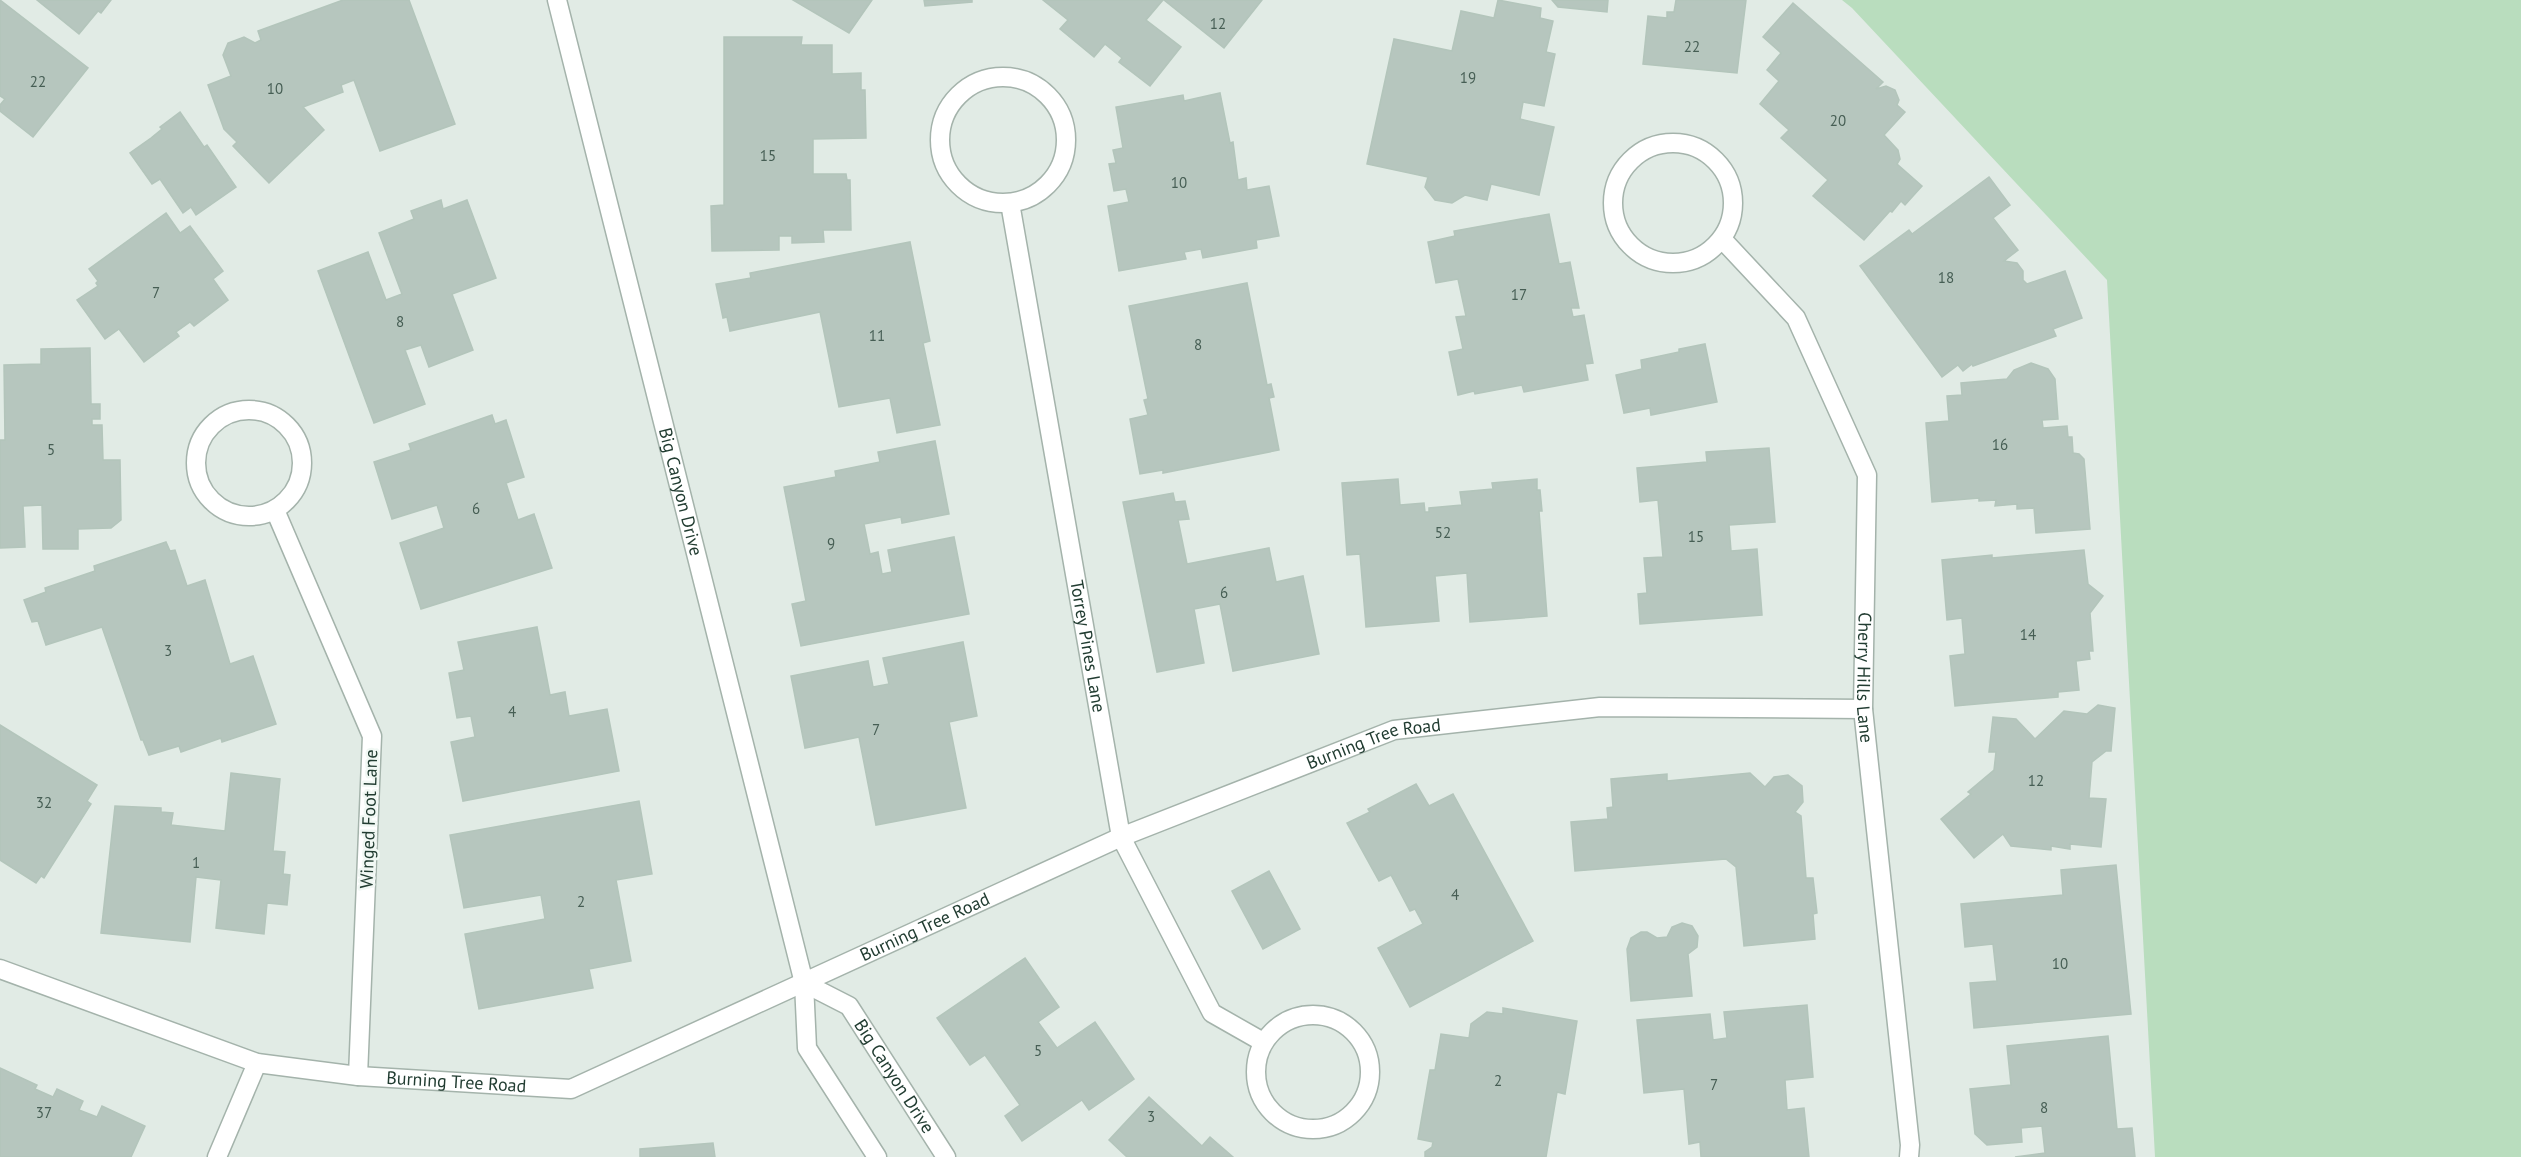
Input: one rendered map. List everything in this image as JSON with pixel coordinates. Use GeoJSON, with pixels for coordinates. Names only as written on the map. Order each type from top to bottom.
{"type":"FeatureCollection","features":[{"type":"Feature","properties":{"kind":"street","name":"Big Canyon Drive"},"geometry":{"type":"LineString","coordinates":[[557,0],[804,983],[807,1048],[877,1157]]}},
{"type":"Feature","properties":{"kind":"street"},"geometry":{"type":"LineString","coordinates":[[996,77],[1021,79],[1043,90],[1058,110],[1066,133],[1064,158],[1052,180],[1033,196],[1010,203],[985,200],[963,189],[947,170],[939,146],[942,122],[953,100],[972,84],[996,77]]}},
{"type":"Feature","properties":{"kind":"street"},"geometry":{"type":"LineString","coordinates":[[1663,144],[1687,144],[1708,155],[1725,172],[1733,194],[1732,217],[1722,239],[1705,255],[1683,263],[1659,262],[1637,252],[1621,235],[1613,213],[1614,189],[1624,168],[1641,152],[1663,144]]}},
{"type":"Feature","properties":{"kind":"street","name":"Torrey Pines Lane"},"geometry":{"type":"LineString","coordinates":[[1010,203],[1121,837],[1212,1013],[1263,1042]]}},
{"type":"Feature","properties":{"kind":"street","name":"Cherry Hills Lane"},"geometry":{"type":"LineString","coordinates":[[1722,239],[1796,318],[1867,475],[1863,710],[1909,1133],[1909,1157]]}},
{"type":"Feature","properties":{"kind":"street"},"geometry":{"type":"LineString","coordinates":[[242,409],[263,411],[282,420],[296,436],[302,456],[300,477],[291,496],[275,510],[255,516],[234,514],[215,505],[202,489],[195,469],[196,448],[206,430],[222,416],[242,409]]}},
{"type":"Feature","properties":{"kind":"street","name":"Winged Foot Lane"},"geometry":{"type":"LineString","coordinates":[[275,510],[372,735],[358,1076]]}},
{"type":"Feature","properties":{"kind":"street","name":"Burning Tree Road"},"geometry":{"type":"LineString","coordinates":[[0,969],[257,1063],[358,1076],[572,1089],[1121,837],[1394,730],[1600,707],[1863,710]]}},
{"type":"Feature","properties":{"kind":"street","name":"Big Canyon Drive"},"geometry":{"type":"LineString","coordinates":[[804,983],[849,1006],[946,1157]]}},
{"type":"Feature","properties":{"kind":"street"},"geometry":{"type":"LineString","coordinates":[[1321,1015],[1342,1022],[1359,1037],[1368,1057],[1370,1079],[1363,1101],[1348,1117],[1328,1127],[1306,1128],[1284,1121],[1268,1107],[1257,1086],[1256,1064],[1263,1042],[1278,1026],[1298,1016],[1321,1015]]}},
{"type":"Feature","properties":{"kind":"street"},"geometry":{"type":"LineString","coordinates":[[217,1157],[257,1063]]}},
{"type":"Feature","properties":{"kind":"green space"},"geometry":{"type":"Polygon","coordinates":[[[1842,0],[2521,0],[2521,1157],[2155,1157],[2107,280],[1842,0]]]}},
{"type":"Feature","properties":{"kind":"building"},"geometry":{"type":"Polygon","coordinates":[[[0,0],[88,68],[33,137],[0,111],[0,105],[5,99],[0,96],[0,0]]]}},
{"type":"Feature","properties":{"kind":"building"},"geometry":{"type":"Polygon","coordinates":[[[37,0],[111,0],[101,13],[98,11],[79,34],[37,0]]]}},
{"type":"Feature","properties":{"kind":"building"},"geometry":{"type":"Polygon","coordinates":[[[343,0],[409,0],[455,124],[380,151],[354,80],[341,85],[343,92],[303,107],[324,130],[269,183],[233,146],[237,142],[224,129],[208,85],[231,76],[223,55],[228,43],[244,37],[255,43],[261,40],[258,31],[343,0]]]}},
{"type":"Feature","properties":{"kind":"building"},"geometry":{"type":"Polygon","coordinates":[[[793,0],[872,0],[849,33],[793,0]]]}},
{"type":"Feature","properties":{"kind":"building"},"geometry":{"type":"Polygon","coordinates":[[[924,0],[972,0],[972,2],[925,6],[924,0]]]}},
{"type":"Feature","properties":{"kind":"building"},"geometry":{"type":"Polygon","coordinates":[[[1043,0],[1163,0],[1146,20],[1181,47],[1150,86],[1119,62],[1122,58],[1105,44],[1094,57],[1060,29],[1068,20],[1043,0]]]}},
{"type":"Feature","properties":{"kind":"building"},"geometry":{"type":"Polygon","coordinates":[[[1164,0],[1262,0],[1224,48],[1164,0]]]}},
{"type":"Feature","properties":{"kind":"building"},"geometry":{"type":"Polygon","coordinates":[[[1498,0],[1541,8],[1540,18],[1553,21],[1546,52],[1555,54],[1544,106],[1523,102],[1520,119],[1554,127],[1539,195],[1491,184],[1487,200],[1465,195],[1452,203],[1435,200],[1425,187],[1428,177],[1367,164],[1394,39],[1452,51],[1461,11],[1494,18],[1498,0]]]}},
{"type":"Feature","properties":{"kind":"building"},"geometry":{"type":"Polygon","coordinates":[[[1552,0],[1608,0],[1607,12],[1558,7],[1552,0]]]}},
{"type":"Feature","properties":{"kind":"building"},"geometry":{"type":"Polygon","coordinates":[[[1676,0],[1746,0],[1737,73],[1643,64],[1648,16],[1667,18],[1667,12],[1674,12],[1676,0]]]}},
{"type":"Feature","properties":{"kind":"building"},"geometry":{"type":"Polygon","coordinates":[[[1793,3],[1883,82],[1876,89],[1886,86],[1895,90],[1899,100],[1897,105],[1905,112],[1884,135],[1898,150],[1900,159],[1897,164],[1922,186],[1905,205],[1901,201],[1892,212],[1890,211],[1864,240],[1813,196],[1828,180],[1781,138],[1789,130],[1760,104],[1779,81],[1767,70],[1781,53],[1763,37],[1793,3]]]}},
{"type":"Feature","properties":{"kind":"building"},"geometry":{"type":"Polygon","coordinates":[[[724,37],[802,37],[801,45],[832,45],[832,74],[861,73],[861,90],[865,90],[866,138],[813,139],[813,174],[846,174],[847,180],[850,180],[851,230],[823,230],[824,242],[792,243],[792,236],[779,236],[779,250],[712,251],[711,206],[724,205],[724,37]]]}},
{"type":"Feature","properties":{"kind":"building"},"geometry":{"type":"Polygon","coordinates":[[[1220,93],[1230,143],[1233,142],[1238,180],[1246,178],[1247,190],[1269,186],[1279,236],[1256,240],[1257,248],[1203,258],[1201,249],[1184,252],[1186,259],[1119,271],[1108,206],[1129,202],[1126,189],[1114,191],[1109,164],[1116,163],[1113,150],[1123,148],[1116,107],[1183,95],[1184,101],[1220,93]]]}},
{"type":"Feature","properties":{"kind":"building"},"geometry":{"type":"Polygon","coordinates":[[[180,112],[204,147],[207,145],[236,187],[196,215],[191,207],[183,213],[160,179],[152,184],[130,153],[180,112]]]}},
{"type":"Feature","properties":{"kind":"building"},"geometry":{"type":"Polygon","coordinates":[[[1989,177],[2010,205],[1993,218],[2018,250],[2004,261],[2017,263],[2023,271],[2023,280],[2027,284],[2065,271],[2082,318],[2053,329],[2056,336],[1973,366],[1972,364],[1963,371],[1958,365],[1942,377],[1860,266],[1909,230],[1912,234],[1989,177]]]}},
{"type":"Feature","properties":{"kind":"building"},"geometry":{"type":"Polygon","coordinates":[[[441,200],[443,209],[467,200],[496,278],[452,294],[473,350],[429,367],[421,345],[405,350],[425,404],[374,423],[318,271],[368,252],[386,300],[402,294],[379,233],[414,219],[411,211],[441,200]]]}},
{"type":"Feature","properties":{"kind":"building"},"geometry":{"type":"Polygon","coordinates":[[[166,213],[180,233],[190,226],[223,271],[213,279],[228,300],[194,326],[190,322],[176,332],[179,336],[144,362],[119,329],[105,339],[77,300],[98,286],[96,283],[98,281],[89,269],[166,213]]]}},
{"type":"Feature","properties":{"kind":"building"},"geometry":{"type":"Polygon","coordinates":[[[1549,214],[1559,264],[1570,262],[1579,308],[1571,308],[1573,317],[1584,315],[1593,363],[1585,364],[1588,380],[1524,392],[1522,385],[1458,395],[1449,352],[1463,349],[1456,317],[1466,316],[1458,279],[1436,283],[1428,242],[1455,236],[1454,231],[1549,214]]]}},
{"type":"Feature","properties":{"kind":"building"},"geometry":{"type":"Polygon","coordinates":[[[910,242],[930,341],[923,343],[940,425],[897,433],[890,398],[839,407],[820,312],[730,331],[727,317],[723,318],[716,284],[751,278],[750,273],[910,242]]]}},
{"type":"Feature","properties":{"kind":"building"},"geometry":{"type":"Polygon","coordinates":[[[1247,283],[1267,385],[1271,384],[1274,397],[1269,398],[1279,450],[1163,473],[1163,470],[1140,474],[1130,419],[1148,415],[1144,400],[1148,399],[1129,306],[1247,283]]]}},
{"type":"Feature","properties":{"kind":"building"},"geometry":{"type":"Polygon","coordinates":[[[1705,344],[1717,402],[1651,415],[1650,408],[1624,413],[1616,375],[1642,369],[1641,360],[1705,344]]]}},
{"type":"Feature","properties":{"kind":"building"},"geometry":{"type":"Polygon","coordinates":[[[90,348],[91,404],[100,404],[100,419],[92,419],[92,425],[102,425],[103,460],[120,460],[121,520],[111,528],[78,529],[78,549],[43,549],[42,505],[23,506],[25,547],[0,548],[0,440],[5,440],[4,365],[41,364],[41,349],[90,348]]]}},
{"type":"Feature","properties":{"kind":"building"},"geometry":{"type":"Polygon","coordinates":[[[2031,363],[2048,369],[2055,379],[2058,419],[2042,420],[2043,428],[2067,426],[2068,437],[2072,437],[2073,453],[2079,454],[2084,459],[2090,529],[2036,533],[2034,508],[2017,509],[2017,504],[1995,506],[1996,500],[1979,501],[1979,498],[1932,502],[1926,423],[1949,421],[1947,396],[1962,395],[1961,383],[2007,379],[2014,370],[2031,363]]]}},
{"type":"Feature","properties":{"kind":"building"},"geometry":{"type":"Polygon","coordinates":[[[492,415],[495,424],[506,420],[524,477],[506,483],[518,520],[534,514],[552,568],[421,609],[400,543],[444,528],[437,505],[392,519],[374,462],[411,450],[409,444],[492,415]]]}},
{"type":"Feature","properties":{"kind":"building"},"geometry":{"type":"Polygon","coordinates":[[[935,441],[949,514],[902,523],[901,517],[864,524],[870,554],[878,552],[882,574],[892,572],[888,550],[954,537],[969,614],[801,646],[792,604],[806,601],[784,487],[836,477],[835,471],[880,462],[878,452],[935,441]]]}},
{"type":"Feature","properties":{"kind":"building"},"geometry":{"type":"Polygon","coordinates":[[[1769,448],[1775,522],[1729,525],[1731,551],[1757,549],[1762,615],[1640,624],[1638,594],[1647,593],[1644,558],[1663,557],[1658,500],[1640,502],[1637,468],[1707,462],[1706,452],[1769,448]]]}},
{"type":"Feature","properties":{"kind":"building"},"geometry":{"type":"Polygon","coordinates":[[[1398,479],[1400,505],[1424,503],[1425,512],[1429,512],[1429,508],[1462,505],[1460,492],[1493,489],[1492,483],[1537,479],[1542,511],[1539,511],[1547,616],[1470,622],[1467,573],[1435,576],[1439,621],[1366,627],[1360,554],[1347,555],[1342,483],[1398,479]]]}},
{"type":"Feature","properties":{"kind":"building"},"geometry":{"type":"Polygon","coordinates":[[[1173,493],[1175,502],[1185,501],[1189,519],[1178,520],[1187,564],[1269,548],[1276,582],[1303,576],[1319,654],[1233,671],[1220,604],[1194,609],[1204,663],[1157,672],[1123,502],[1173,493]]]}},
{"type":"Feature","properties":{"kind":"building"},"geometry":{"type":"Polygon","coordinates":[[[166,542],[170,551],[175,550],[187,586],[205,580],[230,664],[253,656],[276,724],[222,742],[221,738],[181,752],[179,746],[149,755],[141,740],[102,627],[46,645],[38,621],[32,622],[24,600],[46,592],[45,588],[95,571],[94,566],[166,542]]]}},
{"type":"Feature","properties":{"kind":"building"},"geometry":{"type":"Polygon","coordinates":[[[2084,550],[2088,584],[2103,596],[2090,613],[2093,651],[2089,651],[2090,659],[2076,661],[2079,690],[2058,692],[2058,697],[1955,706],[1950,656],[1965,654],[1962,618],[1947,620],[1942,560],[2084,550]]]}},
{"type":"Feature","properties":{"kind":"building"},"geometry":{"type":"Polygon","coordinates":[[[537,627],[550,695],[565,692],[569,716],[607,709],[619,771],[463,801],[451,742],[475,737],[471,716],[457,718],[449,673],[464,670],[458,642],[537,627]]]}},
{"type":"Feature","properties":{"kind":"building"},"geometry":{"type":"Polygon","coordinates":[[[963,642],[977,716],[949,722],[966,808],[876,825],[859,737],[805,748],[791,676],[868,661],[873,687],[889,684],[883,658],[963,642]]]}},
{"type":"Feature","properties":{"kind":"building"},"geometry":{"type":"Polygon","coordinates":[[[2098,705],[2115,708],[2111,751],[2106,751],[2092,762],[2089,798],[2106,799],[2101,847],[2070,844],[2070,849],[2051,846],[2051,850],[2011,846],[2003,834],[1974,858],[1941,819],[1971,794],[1968,792],[1994,770],[1996,752],[1989,752],[1993,717],[2016,719],[2035,739],[2064,711],[2087,714],[2098,705]]]}},
{"type":"Feature","properties":{"kind":"building"},"geometry":{"type":"Polygon","coordinates":[[[0,725],[97,785],[87,801],[91,804],[44,878],[41,876],[36,883],[0,860],[0,725]]]}},
{"type":"Feature","properties":{"kind":"building"},"geometry":{"type":"Polygon","coordinates":[[[231,773],[280,779],[273,851],[285,852],[283,874],[290,875],[287,905],[267,903],[264,934],[216,928],[221,880],[196,877],[190,942],[101,933],[115,806],[161,808],[161,812],[173,813],[171,825],[225,831],[231,773]]]}},
{"type":"Feature","properties":{"kind":"building"},"geometry":{"type":"Polygon","coordinates":[[[1750,773],[1765,787],[1774,777],[1788,775],[1802,786],[1803,802],[1795,812],[1801,816],[1806,878],[1813,878],[1817,913],[1813,914],[1815,939],[1744,946],[1736,867],[1726,859],[1575,871],[1571,822],[1608,819],[1607,808],[1613,807],[1611,779],[1667,774],[1667,781],[1750,773]]]}},
{"type":"Feature","properties":{"kind":"building"},"geometry":{"type":"Polygon","coordinates":[[[1416,784],[1429,806],[1453,794],[1533,941],[1410,1007],[1378,948],[1423,924],[1415,909],[1410,911],[1391,875],[1379,881],[1347,823],[1370,812],[1368,809],[1416,784]]]}},
{"type":"Feature","properties":{"kind":"building"},"geometry":{"type":"Polygon","coordinates":[[[639,801],[652,874],[616,880],[631,961],[589,969],[593,988],[479,1009],[465,934],[545,919],[541,895],[464,908],[450,835],[639,801]]]}},
{"type":"Feature","properties":{"kind":"building"},"geometry":{"type":"Polygon","coordinates":[[[2116,865],[2131,1014],[1974,1028],[1970,983],[1997,981],[1993,944],[1965,947],[1961,904],[2063,895],[2061,870],[2116,865]]]}},
{"type":"Feature","properties":{"kind":"building"},"geometry":{"type":"Polygon","coordinates":[[[1269,871],[1300,929],[1263,949],[1232,891],[1269,871]]]}},
{"type":"Feature","properties":{"kind":"building"},"geometry":{"type":"Polygon","coordinates":[[[1682,923],[1692,926],[1698,936],[1697,947],[1688,954],[1692,996],[1631,1001],[1627,949],[1631,938],[1641,932],[1647,932],[1657,938],[1667,937],[1672,927],[1682,923]]]}},
{"type":"Feature","properties":{"kind":"building"},"geometry":{"type":"Polygon","coordinates":[[[1025,958],[1059,1007],[1038,1022],[1057,1048],[1095,1022],[1134,1079],[1089,1110],[1082,1100],[1022,1141],[1005,1116],[1020,1105],[985,1055],[970,1065],[937,1018],[1025,958]]]}},
{"type":"Feature","properties":{"kind":"building"},"geometry":{"type":"Polygon","coordinates":[[[1807,1005],[1813,1077],[1785,1080],[1787,1110],[1804,1108],[1809,1157],[1701,1157],[1700,1142],[1689,1144],[1684,1089],[1644,1093],[1637,1020],[1710,1014],[1713,1040],[1727,1038],[1724,1012],[1807,1005]]]}},
{"type":"Feature","properties":{"kind":"building"},"geometry":{"type":"Polygon","coordinates":[[[1503,1008],[1577,1021],[1565,1094],[1557,1092],[1546,1157],[1425,1157],[1425,1152],[1432,1147],[1433,1142],[1418,1139],[1430,1070],[1435,1070],[1441,1034],[1469,1038],[1471,1024],[1487,1012],[1503,1014],[1503,1008]]]}},
{"type":"Feature","properties":{"kind":"building"},"geometry":{"type":"Polygon","coordinates":[[[2108,1036],[2117,1129],[2132,1128],[2135,1157],[2015,1157],[2045,1153],[2042,1126],[2021,1128],[2022,1142],[1987,1145],[1975,1134],[1970,1089],[2011,1085],[2007,1046],[2108,1036]]]}},
{"type":"Feature","properties":{"kind":"building"},"geometry":{"type":"Polygon","coordinates":[[[0,1068],[37,1085],[35,1089],[53,1097],[57,1089],[83,1101],[79,1110],[97,1117],[102,1106],[145,1126],[131,1157],[0,1157],[0,1068]]]}},
{"type":"Feature","properties":{"kind":"building"},"geometry":{"type":"Polygon","coordinates":[[[1149,1097],[1202,1146],[1210,1137],[1233,1157],[1127,1157],[1109,1140],[1149,1097]]]}},
{"type":"Feature","properties":{"kind":"building"},"geometry":{"type":"Polygon","coordinates":[[[713,1143],[715,1157],[640,1157],[640,1149],[713,1143]]]}}]}
